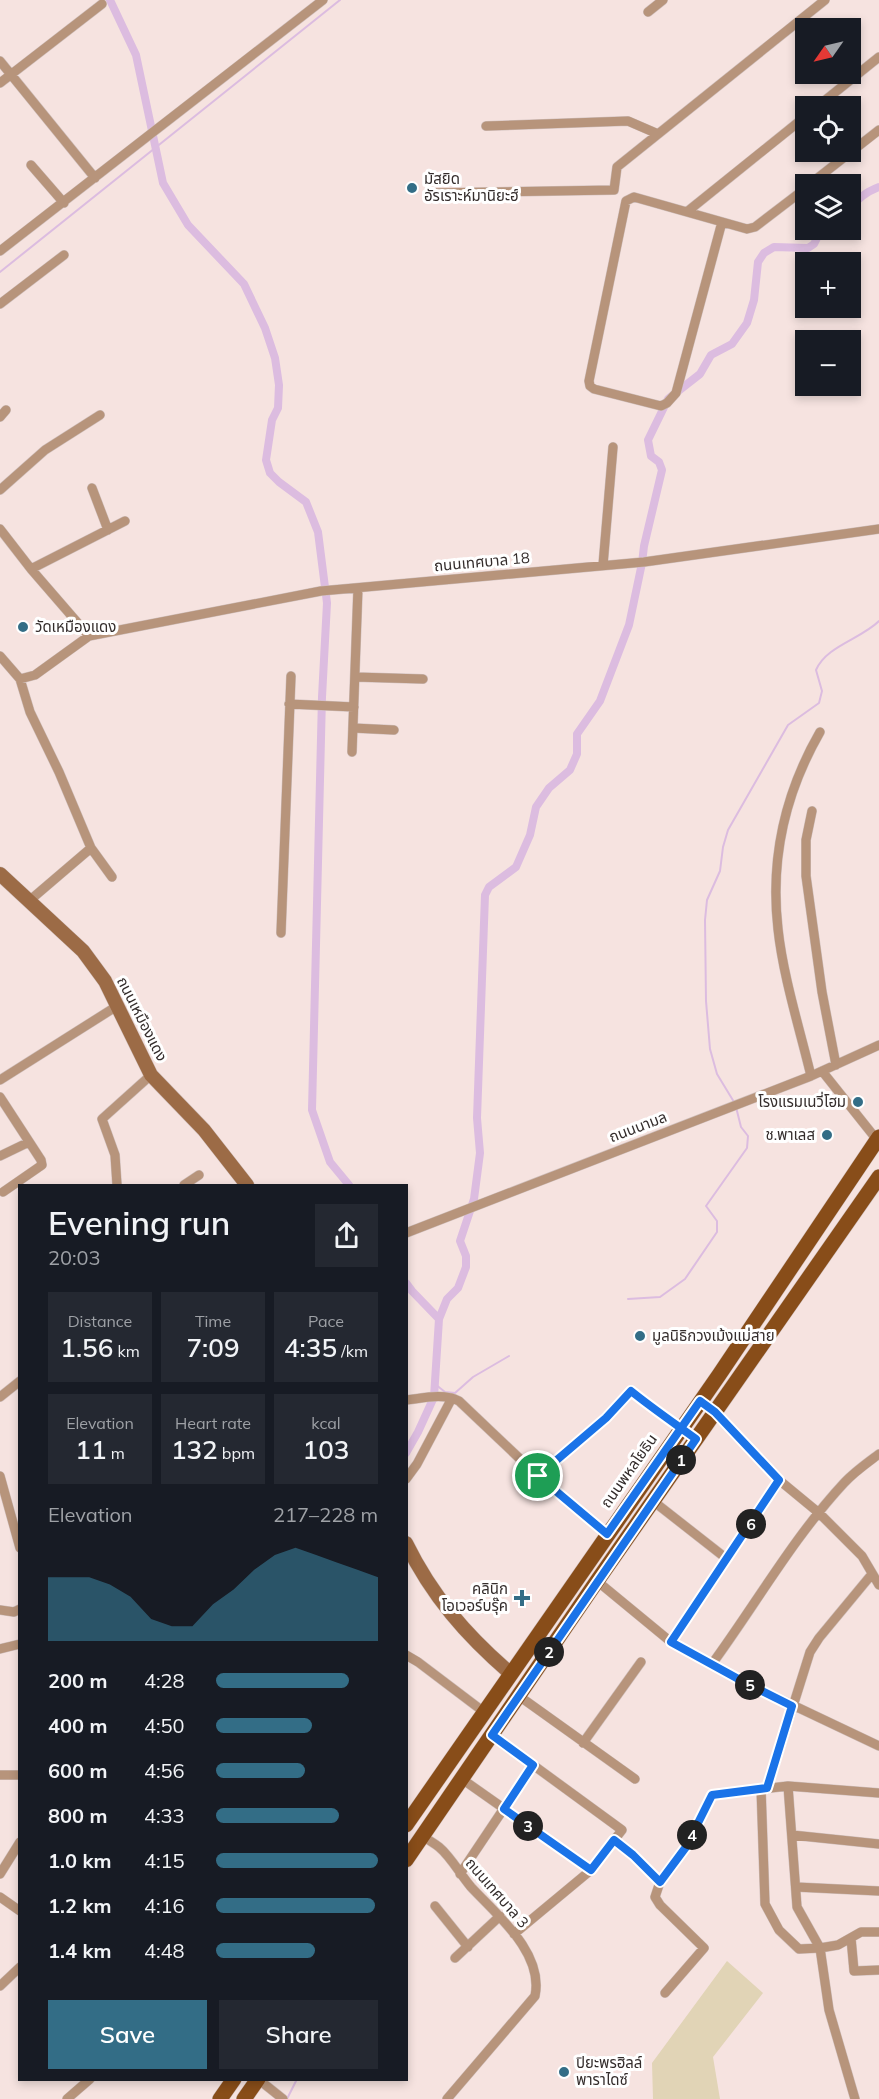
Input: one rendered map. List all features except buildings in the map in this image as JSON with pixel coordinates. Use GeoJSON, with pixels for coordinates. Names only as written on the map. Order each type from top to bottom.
{"type":"FeatureCollection","features":[{"type":"Feature","properties":{"kind":"main road","name":"ถนนพหลโยธิน"},"geometry":{"type":"LineString","coordinates":[[408,1822],[700,1401],[878,1139]]}},
{"type":"Feature","properties":{"kind":"main road"},"geometry":{"type":"LineString","coordinates":[[408,1857],[597,1581],[879,1177]]}},
{"type":"Feature","properties":{"kind":"main road"},"geometry":{"type":"LineString","coordinates":[[700,1401],[715,1412]]}},
{"type":"Feature","properties":{"kind":"main road"},"geometry":{"type":"LineString","coordinates":[[681,1428],[696,1439]]}},
{"type":"Feature","properties":{"kind":"main road"},"geometry":{"type":"LineString","coordinates":[[220,2099],[233,2081]]}},
{"type":"Feature","properties":{"kind":"main road"},"geometry":{"type":"LineString","coordinates":[[244,2099],[257,2081]]}},
{"type":"Feature","properties":{"kind":"street"},"geometry":{"type":"LineString","coordinates":[[0,251],[323,0]]}},
{"type":"Feature","properties":{"kind":"street"},"geometry":{"type":"LineString","coordinates":[[648,12],[663,0]]}},
{"type":"Feature","properties":{"kind":"street"},"geometry":{"type":"LineString","coordinates":[[429,192],[614,190],[617,167],[825,0]]}},
{"type":"Feature","properties":{"kind":"street"},"geometry":{"type":"LineString","coordinates":[[0,84],[102,4]]}},
{"type":"Feature","properties":{"kind":"street"},"geometry":{"type":"LineString","coordinates":[[830,96],[879,57]]}},
{"type":"Feature","properties":{"kind":"street"},"geometry":{"type":"LineString","coordinates":[[0,61],[95,178]]}},
{"type":"Feature","properties":{"kind":"street"},"geometry":{"type":"LineString","coordinates":[[486,126],[627,122],[658,134]]}},
{"type":"Feature","properties":{"kind":"street"},"geometry":{"type":"LineString","coordinates":[[688,211],[795,125]]}},
{"type":"Feature","properties":{"kind":"street"},"geometry":{"type":"LineString","coordinates":[[823,174],[879,130]]}},
{"type":"Feature","properties":{"kind":"street"},"geometry":{"type":"LineString","coordinates":[[31,165],[64,203]]}},
{"type":"Feature","properties":{"kind":"street"},"geometry":{"type":"LineString","coordinates":[[723,222],[676,393],[667,404],[661,406],[594,389],[590,386],[589,381],[626,201],[634,197],[688,211],[747,229],[755,227],[795,196]]}},
{"type":"Feature","properties":{"kind":"street"},"geometry":{"type":"LineString","coordinates":[[0,304],[64,255]]}},
{"type":"Feature","properties":{"kind":"street"},"geometry":{"type":"LineString","coordinates":[[0,489],[45,450],[100,414]]}},
{"type":"Feature","properties":{"kind":"street"},"geometry":{"type":"LineString","coordinates":[[603,565],[613,447]]}},
{"type":"Feature","properties":{"kind":"street"},"geometry":{"type":"LineString","coordinates":[[92,488],[108,530]]}},
{"type":"Feature","properties":{"kind":"street"},"geometry":{"type":"LineString","coordinates":[[31,569],[125,521]]}},
{"type":"Feature","properties":{"kind":"street"},"geometry":{"type":"LineString","coordinates":[[0,529],[89,636],[35,675],[20,679]]}},
{"type":"Feature","properties":{"kind":"street","name":"ถนนเทศบาล 18"},"geometry":{"type":"LineString","coordinates":[[89,636],[326,591],[649,562],[879,530]]}},
{"type":"Feature","properties":{"kind":"street"},"geometry":{"type":"LineString","coordinates":[[352,752],[358,588]]}},
{"type":"Feature","properties":{"kind":"street"},"geometry":{"type":"LineString","coordinates":[[0,656],[20,679],[30,712],[60,772],[91,848],[112,877]]}},
{"type":"Feature","properties":{"kind":"street"},"geometry":{"type":"LineString","coordinates":[[280,933],[291,676]]}},
{"type":"Feature","properties":{"kind":"street"},"geometry":{"type":"LineString","coordinates":[[355,677],[423,679]]}},
{"type":"Feature","properties":{"kind":"street"},"geometry":{"type":"LineString","coordinates":[[290,704],[354,707]]}},
{"type":"Feature","properties":{"kind":"street"},"geometry":{"type":"LineString","coordinates":[[353,728],[394,730]]}},
{"type":"Feature","properties":{"kind":"street"},"geometry":{"type":"LineString","coordinates":[[811,1076],[778,930],[777,865],[780,837],[792,792],[804,759],[820,732]]}},
{"type":"Feature","properties":{"kind":"street"},"geometry":{"type":"LineString","coordinates":[[812,812],[806,840],[807,887],[820,981],[836,1065]]}},
{"type":"Feature","properties":{"kind":"street"},"geometry":{"type":"LineString","coordinates":[[28,901],[91,848]]}},
{"type":"Feature","properties":{"kind":"street","name":"ถนนเหมืองแดง"},"geometry":{"type":"LineString","coordinates":[[0,874],[83,951],[105,981],[151,1075],[204,1130],[246,1184]]}},
{"type":"Feature","properties":{"kind":"street"},"geometry":{"type":"LineString","coordinates":[[0,1080],[117,1006]]}},
{"type":"Feature","properties":{"kind":"street","name":"ถนนนามล"},"geometry":{"type":"LineString","coordinates":[[408,1232],[811,1076],[879,1045]]}},
{"type":"Feature","properties":{"kind":"street"},"geometry":{"type":"LineString","coordinates":[[822,1071],[878,1139]]}},
{"type":"Feature","properties":{"kind":"street"},"geometry":{"type":"LineString","coordinates":[[117,1184],[115,1155],[102,1119],[151,1075]]}},
{"type":"Feature","properties":{"kind":"street"},"geometry":{"type":"LineString","coordinates":[[0,1097],[42,1165],[3,1192]]}},
{"type":"Feature","properties":{"kind":"street"},"geometry":{"type":"LineString","coordinates":[[0,1156],[29,1142]]}},
{"type":"Feature","properties":{"kind":"street"},"geometry":{"type":"LineString","coordinates":[[186,1184],[199,1175]]}},
{"type":"Feature","properties":{"kind":"street"},"geometry":{"type":"LineString","coordinates":[[0,1397],[18,1383]]}},
{"type":"Feature","properties":{"kind":"street"},"geometry":{"type":"LineString","coordinates":[[538,1476],[606,1418],[631,1391],[681,1428]]}},
{"type":"Feature","properties":{"kind":"street"},"geometry":{"type":"LineString","coordinates":[[408,1400],[444,1397],[459,1401],[538,1476],[607,1534]]}},
{"type":"Feature","properties":{"kind":"street"},"geometry":{"type":"LineString","coordinates":[[408,1476],[421,1457],[444,1397]]}},
{"type":"Feature","properties":{"kind":"street"},"geometry":{"type":"LineString","coordinates":[[715,1412],[779,1480],[819,1513],[862,1556],[879,1585]]}},
{"type":"Feature","properties":{"kind":"street"},"geometry":{"type":"LineString","coordinates":[[712,1664],[749,1613],[765,1585],[819,1513],[846,1481],[879,1454]]}},
{"type":"Feature","properties":{"kind":"street"},"geometry":{"type":"LineString","coordinates":[[0,1476],[4,1505],[17,1530]]}},
{"type":"Feature","properties":{"kind":"street"},"geometry":{"type":"LineString","coordinates":[[671,1642],[779,1480]]}},
{"type":"Feature","properties":{"kind":"street"},"geometry":{"type":"LineString","coordinates":[[653,1501],[727,1559]]}},
{"type":"Feature","properties":{"kind":"street"},"geometry":{"type":"LineString","coordinates":[[408,1547],[429,1584],[458,1624],[510,1673]]}},
{"type":"Feature","properties":{"kind":"street"},"geometry":{"type":"LineString","coordinates":[[872,1574],[810,1652],[764,1788],[765,1904],[779,1930],[799,1949],[838,1945],[861,1932],[879,1932]]}},
{"type":"Feature","properties":{"kind":"street"},"geometry":{"type":"LineString","coordinates":[[597,1581],[671,1642],[792,1706],[879,1746]]}},
{"type":"Feature","properties":{"kind":"street"},"geometry":{"type":"LineString","coordinates":[[0,1610],[14,1612],[18,1610]]}},
{"type":"Feature","properties":{"kind":"street"},"geometry":{"type":"LineString","coordinates":[[0,1649],[18,1644]]}},
{"type":"Feature","properties":{"kind":"street"},"geometry":{"type":"LineString","coordinates":[[408,1656],[484,1712]]}},
{"type":"Feature","properties":{"kind":"street"},"geometry":{"type":"LineString","coordinates":[[584,1743],[641,1662]]}},
{"type":"Feature","properties":{"kind":"street"},"geometry":{"type":"LineString","coordinates":[[519,1696],[634,1779]]}},
{"type":"Feature","properties":{"kind":"street"},"geometry":{"type":"LineString","coordinates":[[492,1735],[622,1830],[591,1870],[514,1934]]}},
{"type":"Feature","properties":{"kind":"street"},"geometry":{"type":"LineString","coordinates":[[460,1874],[533,1765]]}},
{"type":"Feature","properties":{"kind":"street"},"geometry":{"type":"LineString","coordinates":[[0,1775],[18,1775]]}},
{"type":"Feature","properties":{"kind":"street"},"geometry":{"type":"LineString","coordinates":[[462,1779],[591,1870]]}},
{"type":"Feature","properties":{"kind":"street"},"geometry":{"type":"LineString","coordinates":[[788,1786],[797,1906],[820,1948],[829,2010],[855,2099]]}},
{"type":"Feature","properties":{"kind":"street"},"geometry":{"type":"LineString","coordinates":[[665,1993],[704,1948],[655,1898],[660,1882],[686,1847],[712,1795],[788,1786],[879,1793]]}},
{"type":"Feature","properties":{"kind":"street"},"geometry":{"type":"LineString","coordinates":[[792,1835],[879,1844]]}},
{"type":"Feature","properties":{"kind":"street","name":"ถนนเทศบาล 3"},"geometry":{"type":"LineString","coordinates":[[423,1836],[439,1847],[460,1874],[500,1916],[531,1959],[536,1980],[535,1996],[479,2064],[450,2095],[462,2099]]}},
{"type":"Feature","properties":{"kind":"street"},"geometry":{"type":"LineString","coordinates":[[614,1840],[660,1882]]}},
{"type":"Feature","properties":{"kind":"street"},"geometry":{"type":"LineString","coordinates":[[0,1874],[18,1847]]}},
{"type":"Feature","properties":{"kind":"street"},"geometry":{"type":"LineString","coordinates":[[796,1887],[879,1891]]}},
{"type":"Feature","properties":{"kind":"street"},"geometry":{"type":"LineString","coordinates":[[0,1897],[18,1910]]}},
{"type":"Feature","properties":{"kind":"street"},"geometry":{"type":"LineString","coordinates":[[435,1906],[468,1947]]}},
{"type":"Feature","properties":{"kind":"street"},"geometry":{"type":"LineString","coordinates":[[455,1958],[500,1916]]}},
{"type":"Feature","properties":{"kind":"street"},"geometry":{"type":"LineString","coordinates":[[851,1938],[854,1971],[879,1970]]}},
{"type":"Feature","properties":{"kind":"street"},"geometry":{"type":"LineString","coordinates":[[0,1986],[18,1969]]}},
{"type":"Feature","properties":{"kind":"street"},"geometry":{"type":"LineString","coordinates":[[67,2099],[88,2081]]}},
{"type":"Feature","properties":{"kind":"street"},"geometry":{"type":"LineString","coordinates":[[260,2081],[283,2099]]}},
{"type":"Feature","properties":{"kind":"shaded area"},"geometry":{"type":"Polygon","coordinates":[[[727,1961],[763,1993],[713,2057],[720,2099],[653,2099],[652,2063],[727,1961]]]}},
{"type":"Feature","properties":{"kind":"waterway"},"geometry":{"type":"LineString","coordinates":[[110,0],[136,55],[163,183],[188,225],[244,284],[265,328],[275,358],[279,385],[278,408],[272,420],[266,460],[270,473],[306,502],[318,532],[327,603],[322,697],[312,1110],[330,1162],[348,1184]]}},
{"type":"Feature","properties":{"kind":"waterway"},"geometry":{"type":"LineString","coordinates":[[0,272],[340,0]]}},
{"type":"Feature","properties":{"kind":"waterway"},"geometry":{"type":"LineString","coordinates":[[861,198],[879,187]]}},
{"type":"Feature","properties":{"kind":"waterway"},"geometry":{"type":"LineString","coordinates":[[408,1450],[434,1397],[439,1319],[447,1299],[458,1288],[466,1267],[466,1256],[460,1241],[474,1199],[480,1153],[477,1118],[485,895],[489,887],[516,867],[530,835],[536,807],[549,788],[570,770],[577,754],[577,734],[600,701],[629,625],[662,470],[659,462],[651,456],[648,440],[668,399],[700,374],[711,355],[732,344],[747,323],[754,300],[758,262],[764,253],[774,247],[808,248],[816,240]]}},
{"type":"Feature","properties":{"kind":"waterway"},"geometry":{"type":"LineString","coordinates":[[734,1102],[717,1074],[710,1049],[706,1001],[705,920],[707,900],[720,871],[728,830],[788,725],[819,703],[822,691],[816,670],[821,662],[836,649],[879,621]]}},
{"type":"Feature","properties":{"kind":"waterway"},"geometry":{"type":"LineString","coordinates":[[628,1299],[660,1297],[685,1279],[717,1232],[717,1221],[706,1206],[747,1148],[748,1136],[741,1127],[736,1107]]}},
{"type":"Feature","properties":{"kind":"waterway"},"geometry":{"type":"LineString","coordinates":[[408,1286],[439,1319]]}},
{"type":"Feature","properties":{"kind":"waterway"},"geometry":{"type":"LineString","coordinates":[[435,1384],[445,1392],[455,1393],[473,1377],[509,1356]]}},
{"type":"Feature","properties":{"kind":"waterway"},"geometry":{"type":"LineString","coordinates":[[287,2099],[296,2081]]}},
{"type":"Feature","properties":{"kind":"place","name":"มัสยิด อัรเราะห์มานิยะฮ์"},"geometry":{"type":"Point","coordinates":[412,188]}},
{"type":"Feature","properties":{"kind":"place","name":"วัดเหมืองแดง"},"geometry":{"type":"Point","coordinates":[23,627]}},
{"type":"Feature","properties":{"kind":"place","name":"โรงแรมเนวี่โฮม"},"geometry":{"type":"Point","coordinates":[858,1102]}},
{"type":"Feature","properties":{"kind":"place","name":"ช.พาเลส"},"geometry":{"type":"Point","coordinates":[827,1135]}},
{"type":"Feature","properties":{"kind":"place","name":"มูลนิธิกวงเม้งแม่สาย"},"geometry":{"type":"Point","coordinates":[640,1336]}},
{"type":"Feature","properties":{"kind":"place","name":"คลินิก โอเวอร์บรุ๊ค"},"geometry":{"type":"Point","coordinates":[522,1598]}},
{"type":"Feature","properties":{"kind":"place","name":"ปิยะพรฮิลล์ พาราไดซ์"},"geometry":{"type":"Point","coordinates":[564,2072]}},
{"type":"Feature","properties":{"kind":"route"},"geometry":{"type":"LineString","coordinates":[[538,1476],[606,1418],[631,1391],[681,1428],[696,1439],[492,1735],[533,1765],[504,1809],[591,1870],[614,1840],[660,1882],[686,1847],[712,1795],[767,1788],[781,1746],[792,1706],[671,1642],[779,1480],[715,1412],[700,1401],[681,1428],[607,1534],[538,1476]]}}]}
